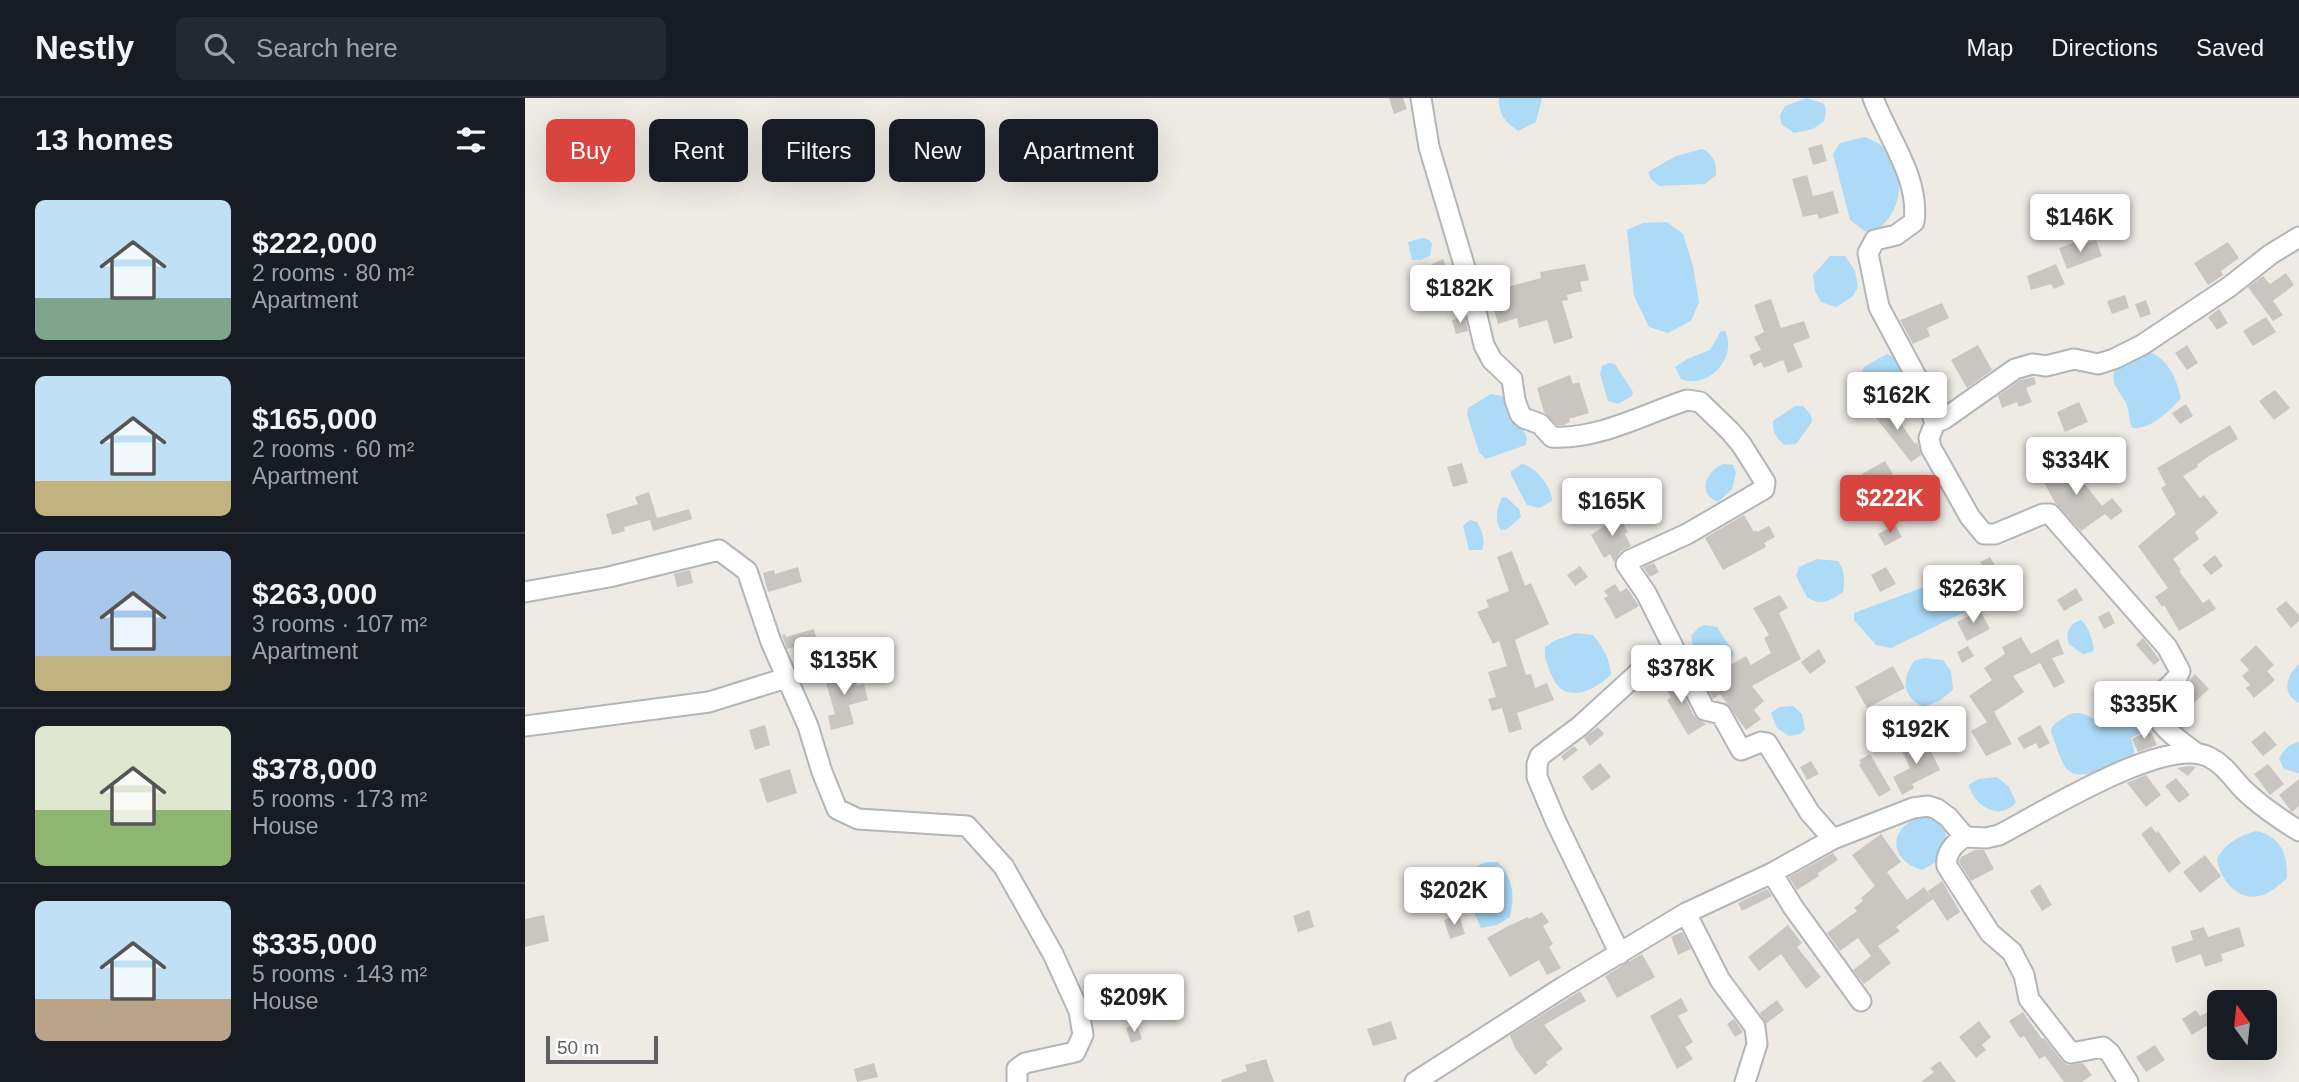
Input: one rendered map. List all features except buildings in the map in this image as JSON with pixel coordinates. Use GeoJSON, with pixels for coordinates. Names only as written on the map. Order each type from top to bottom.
{"type":"FeatureCollection","features":[{"type":"Feature","properties":{"kind":"street"},"geometry":{"type":"LineString","coordinates":[[1421,98],[1429,147],[1485,345],[1492,360],[1512,379],[1514,400],[1520,414],[1540,424],[1552,437],[1569,438],[1623,424],[1687,400],[1700,402],[1741,444],[1765,482],[1763,489],[1687,534],[1627,561],[1627,566],[1655,610],[1705,710],[1721,714],[1741,750],[1761,742],[1767,743],[1810,813],[1833,839]]}},
{"type":"Feature","properties":{"kind":"street"},"geometry":{"type":"LineString","coordinates":[[1873,98],[1910,180],[1915,208],[1914,222],[1896,235],[1875,240],[1868,253],[1879,307],[1925,393],[1935,423],[1929,438],[1931,447],[1977,527],[1984,534],[1995,534],[2043,514],[2050,514],[2167,647],[2180,671],[2176,681],[2156,698],[2156,712],[2165,731],[2196,753]]}},
{"type":"Feature","properties":{"kind":"street"},"geometry":{"type":"LineString","coordinates":[[1935,423],[2015,369],[2032,364],[2046,366],[2074,359],[2098,364],[2142,345],[2299,237]]}},
{"type":"Feature","properties":{"kind":"street"},"geometry":{"type":"LineString","coordinates":[[525,592],[609,577],[719,550],[747,571],[786,678],[808,726],[837,810],[858,819],[967,826],[1004,867],[1053,954],[1079,1011],[1083,1035],[1075,1052],[1025,1063],[1017,1069],[1017,1082]]}},
{"type":"Feature","properties":{"kind":"street"},"geometry":{"type":"LineString","coordinates":[[1620,954],[1551,811],[1537,777],[1537,764],[1547,749],[1580,726],[1637,674],[1676,653]]}},
{"type":"Feature","properties":{"kind":"street"},"geometry":{"type":"LineString","coordinates":[[525,726],[709,702],[786,678]]}},
{"type":"Feature","properties":{"kind":"street"},"geometry":{"type":"LineString","coordinates":[[2128,1082],[2110,1053],[2103,1047],[2071,1053],[2040,1015],[2029,999],[2024,975],[2011,952],[1990,933],[1947,866],[1947,856],[1951,849],[1965,837],[1986,838],[1999,835],[2125,771],[2172,755],[2196,753],[2221,763],[2244,790],[2274,815],[2299,831]]}},
{"type":"Feature","properties":{"kind":"street"},"geometry":{"type":"LineString","coordinates":[[1415,1082],[1563,987],[1686,913],[1772,873],[1833,839],[1913,808],[1928,806],[1948,817],[1965,837]]}},
{"type":"Feature","properties":{"kind":"street"},"geometry":{"type":"LineString","coordinates":[[1772,873],[1861,1001]]}},
{"type":"Feature","properties":{"kind":"street"},"geometry":{"type":"LineString","coordinates":[[1686,913],[1720,980],[1755,1027],[1758,1044],[1745,1082]]}},
{"type":"Feature","properties":{"kind":"water"},"geometry":{"type":"Polygon","coordinates":[[[1499,98],[1542,98],[1536,122],[1518,131],[1504,118],[1499,98]]]}},
{"type":"Feature","properties":{"kind":"water"},"geometry":{"type":"Polygon","coordinates":[[[1807,98],[1824,104],[1824,121],[1813,129],[1794,133],[1781,124],[1780,115],[1785,106],[1807,98]]]}},
{"type":"Feature","properties":{"kind":"water"},"geometry":{"type":"Polygon","coordinates":[[[1865,137],[1883,147],[1892,156],[1897,164],[1900,184],[1891,215],[1877,229],[1866,232],[1850,220],[1833,154],[1840,143],[1865,137]]]}},
{"type":"Feature","properties":{"kind":"water"},"geometry":{"type":"Polygon","coordinates":[[[1702,149],[1712,156],[1716,171],[1716,175],[1705,184],[1659,186],[1651,179],[1648,172],[1676,156],[1702,149]]]}},
{"type":"Feature","properties":{"kind":"water"},"geometry":{"type":"Polygon","coordinates":[[[1667,222],[1683,234],[1693,266],[1699,302],[1691,321],[1668,333],[1649,327],[1634,296],[1627,230],[1643,223],[1667,222]]]}},
{"type":"Feature","properties":{"kind":"water"},"geometry":{"type":"Polygon","coordinates":[[[1423,238],[1432,244],[1430,256],[1412,260],[1408,242],[1423,238]]]}},
{"type":"Feature","properties":{"kind":"water"},"geometry":{"type":"Polygon","coordinates":[[[1830,256],[1845,256],[1855,271],[1858,287],[1852,297],[1836,307],[1821,302],[1815,291],[1813,275],[1830,256]]]}},
{"type":"Feature","properties":{"kind":"water"},"geometry":{"type":"Polygon","coordinates":[[[1721,331],[1725,331],[1728,351],[1718,369],[1702,380],[1681,379],[1675,367],[1710,350],[1721,331]]]}},
{"type":"Feature","properties":{"kind":"water"},"geometry":{"type":"Polygon","coordinates":[[[2145,350],[2165,362],[2181,398],[2153,423],[2132,428],[2127,405],[2115,385],[2114,372],[2127,359],[2145,350]]]}},
{"type":"Feature","properties":{"kind":"water"},"geometry":{"type":"Polygon","coordinates":[[[1887,354],[1902,368],[1909,389],[1886,397],[1873,397],[1863,389],[1859,380],[1864,367],[1887,354]]]}},
{"type":"Feature","properties":{"kind":"water"},"geometry":{"type":"Polygon","coordinates":[[[1615,364],[1633,392],[1632,396],[1618,404],[1608,401],[1600,374],[1602,366],[1615,364]]]}},
{"type":"Feature","properties":{"kind":"water"},"geometry":{"type":"Polygon","coordinates":[[[1491,394],[1506,397],[1527,438],[1526,445],[1486,459],[1479,452],[1467,414],[1468,408],[1491,394]]]}},
{"type":"Feature","properties":{"kind":"water"},"geometry":{"type":"Polygon","coordinates":[[[1795,406],[1803,406],[1811,415],[1812,422],[1796,444],[1785,445],[1776,435],[1773,421],[1795,406]]]}},
{"type":"Feature","properties":{"kind":"water"},"geometry":{"type":"Polygon","coordinates":[[[1522,464],[1542,478],[1550,490],[1552,501],[1539,508],[1527,505],[1511,475],[1511,471],[1522,464]]]}},
{"type":"Feature","properties":{"kind":"water"},"geometry":{"type":"Polygon","coordinates":[[[1723,464],[1733,465],[1736,473],[1732,489],[1718,502],[1707,494],[1706,483],[1712,472],[1723,464]]]}},
{"type":"Feature","properties":{"kind":"water"},"geometry":{"type":"Polygon","coordinates":[[[1506,497],[1519,509],[1521,517],[1506,530],[1501,530],[1497,514],[1502,498],[1506,497]]]}},
{"type":"Feature","properties":{"kind":"water"},"geometry":{"type":"Polygon","coordinates":[[[1900,501],[1904,512],[1902,514],[1897,518],[1882,518],[1880,505],[1900,501]]]}},
{"type":"Feature","properties":{"kind":"water"},"geometry":{"type":"Polygon","coordinates":[[[1470,520],[1477,522],[1482,532],[1482,550],[1469,550],[1463,526],[1470,520]]]}},
{"type":"Feature","properties":{"kind":"water"},"geometry":{"type":"Polygon","coordinates":[[[1817,559],[1838,561],[1844,580],[1843,592],[1834,598],[1817,602],[1807,597],[1796,576],[1799,567],[1817,559]]]}},
{"type":"Feature","properties":{"kind":"water"},"geometry":{"type":"Polygon","coordinates":[[[1971,579],[1977,582],[1981,595],[1973,608],[1891,648],[1876,645],[1854,620],[1854,613],[1935,583],[1971,579]]]}},
{"type":"Feature","properties":{"kind":"water"},"geometry":{"type":"Polygon","coordinates":[[[2081,620],[2088,630],[2094,649],[2083,654],[2069,644],[2067,636],[2071,626],[2081,620]]]}},
{"type":"Feature","properties":{"kind":"water"},"geometry":{"type":"Polygon","coordinates":[[[1705,625],[1717,627],[1734,653],[1729,662],[1703,672],[1697,668],[1691,636],[1705,625]]]}},
{"type":"Feature","properties":{"kind":"water"},"geometry":{"type":"Polygon","coordinates":[[[1576,633],[1593,635],[1605,654],[1611,675],[1586,691],[1570,693],[1556,684],[1546,661],[1545,647],[1576,633]]]}},
{"type":"Feature","properties":{"kind":"water"},"geometry":{"type":"Polygon","coordinates":[[[1924,658],[1943,660],[1951,671],[1953,690],[1939,701],[1923,707],[1907,692],[1906,680],[1914,661],[1924,658]]]}},
{"type":"Feature","properties":{"kind":"water"},"geometry":{"type":"Polygon","coordinates":[[[2299,664],[2299,703],[2290,695],[2287,685],[2299,664]]]}},
{"type":"Feature","properties":{"kind":"water"},"geometry":{"type":"Polygon","coordinates":[[[2130,696],[2142,704],[2154,724],[2131,738],[2133,757],[2099,772],[2072,773],[2059,756],[2051,732],[2052,727],[2066,716],[2078,713],[2104,726],[2115,722],[2121,700],[2130,696]]]}},
{"type":"Feature","properties":{"kind":"water"},"geometry":{"type":"Polygon","coordinates":[[[1793,706],[1802,714],[1805,729],[1800,734],[1789,736],[1777,728],[1771,713],[1779,707],[1793,706]]]}},
{"type":"Feature","properties":{"kind":"water"},"geometry":{"type":"Polygon","coordinates":[[[2299,742],[2297,773],[2284,769],[2279,759],[2287,748],[2299,742]]]}},
{"type":"Feature","properties":{"kind":"water"},"geometry":{"type":"Polygon","coordinates":[[[1997,777],[2009,787],[2016,802],[2003,811],[1988,809],[1982,805],[1969,785],[1978,779],[1997,777]]]}},
{"type":"Feature","properties":{"kind":"water"},"geometry":{"type":"Polygon","coordinates":[[[1924,816],[1941,826],[1946,834],[1947,845],[1936,862],[1922,870],[1902,858],[1896,842],[1904,827],[1912,820],[1924,816]]]}},
{"type":"Feature","properties":{"kind":"water"},"geometry":{"type":"Polygon","coordinates":[[[2256,831],[2272,837],[2281,848],[2286,862],[2287,878],[2267,893],[2251,897],[2231,887],[2222,874],[2217,859],[2233,841],[2256,831]]]}},
{"type":"Feature","properties":{"kind":"water"},"geometry":{"type":"Polygon","coordinates":[[[1486,862],[1498,862],[1503,869],[1510,881],[1512,901],[1510,917],[1497,925],[1481,928],[1472,908],[1471,869],[1486,862]]]}}]}
